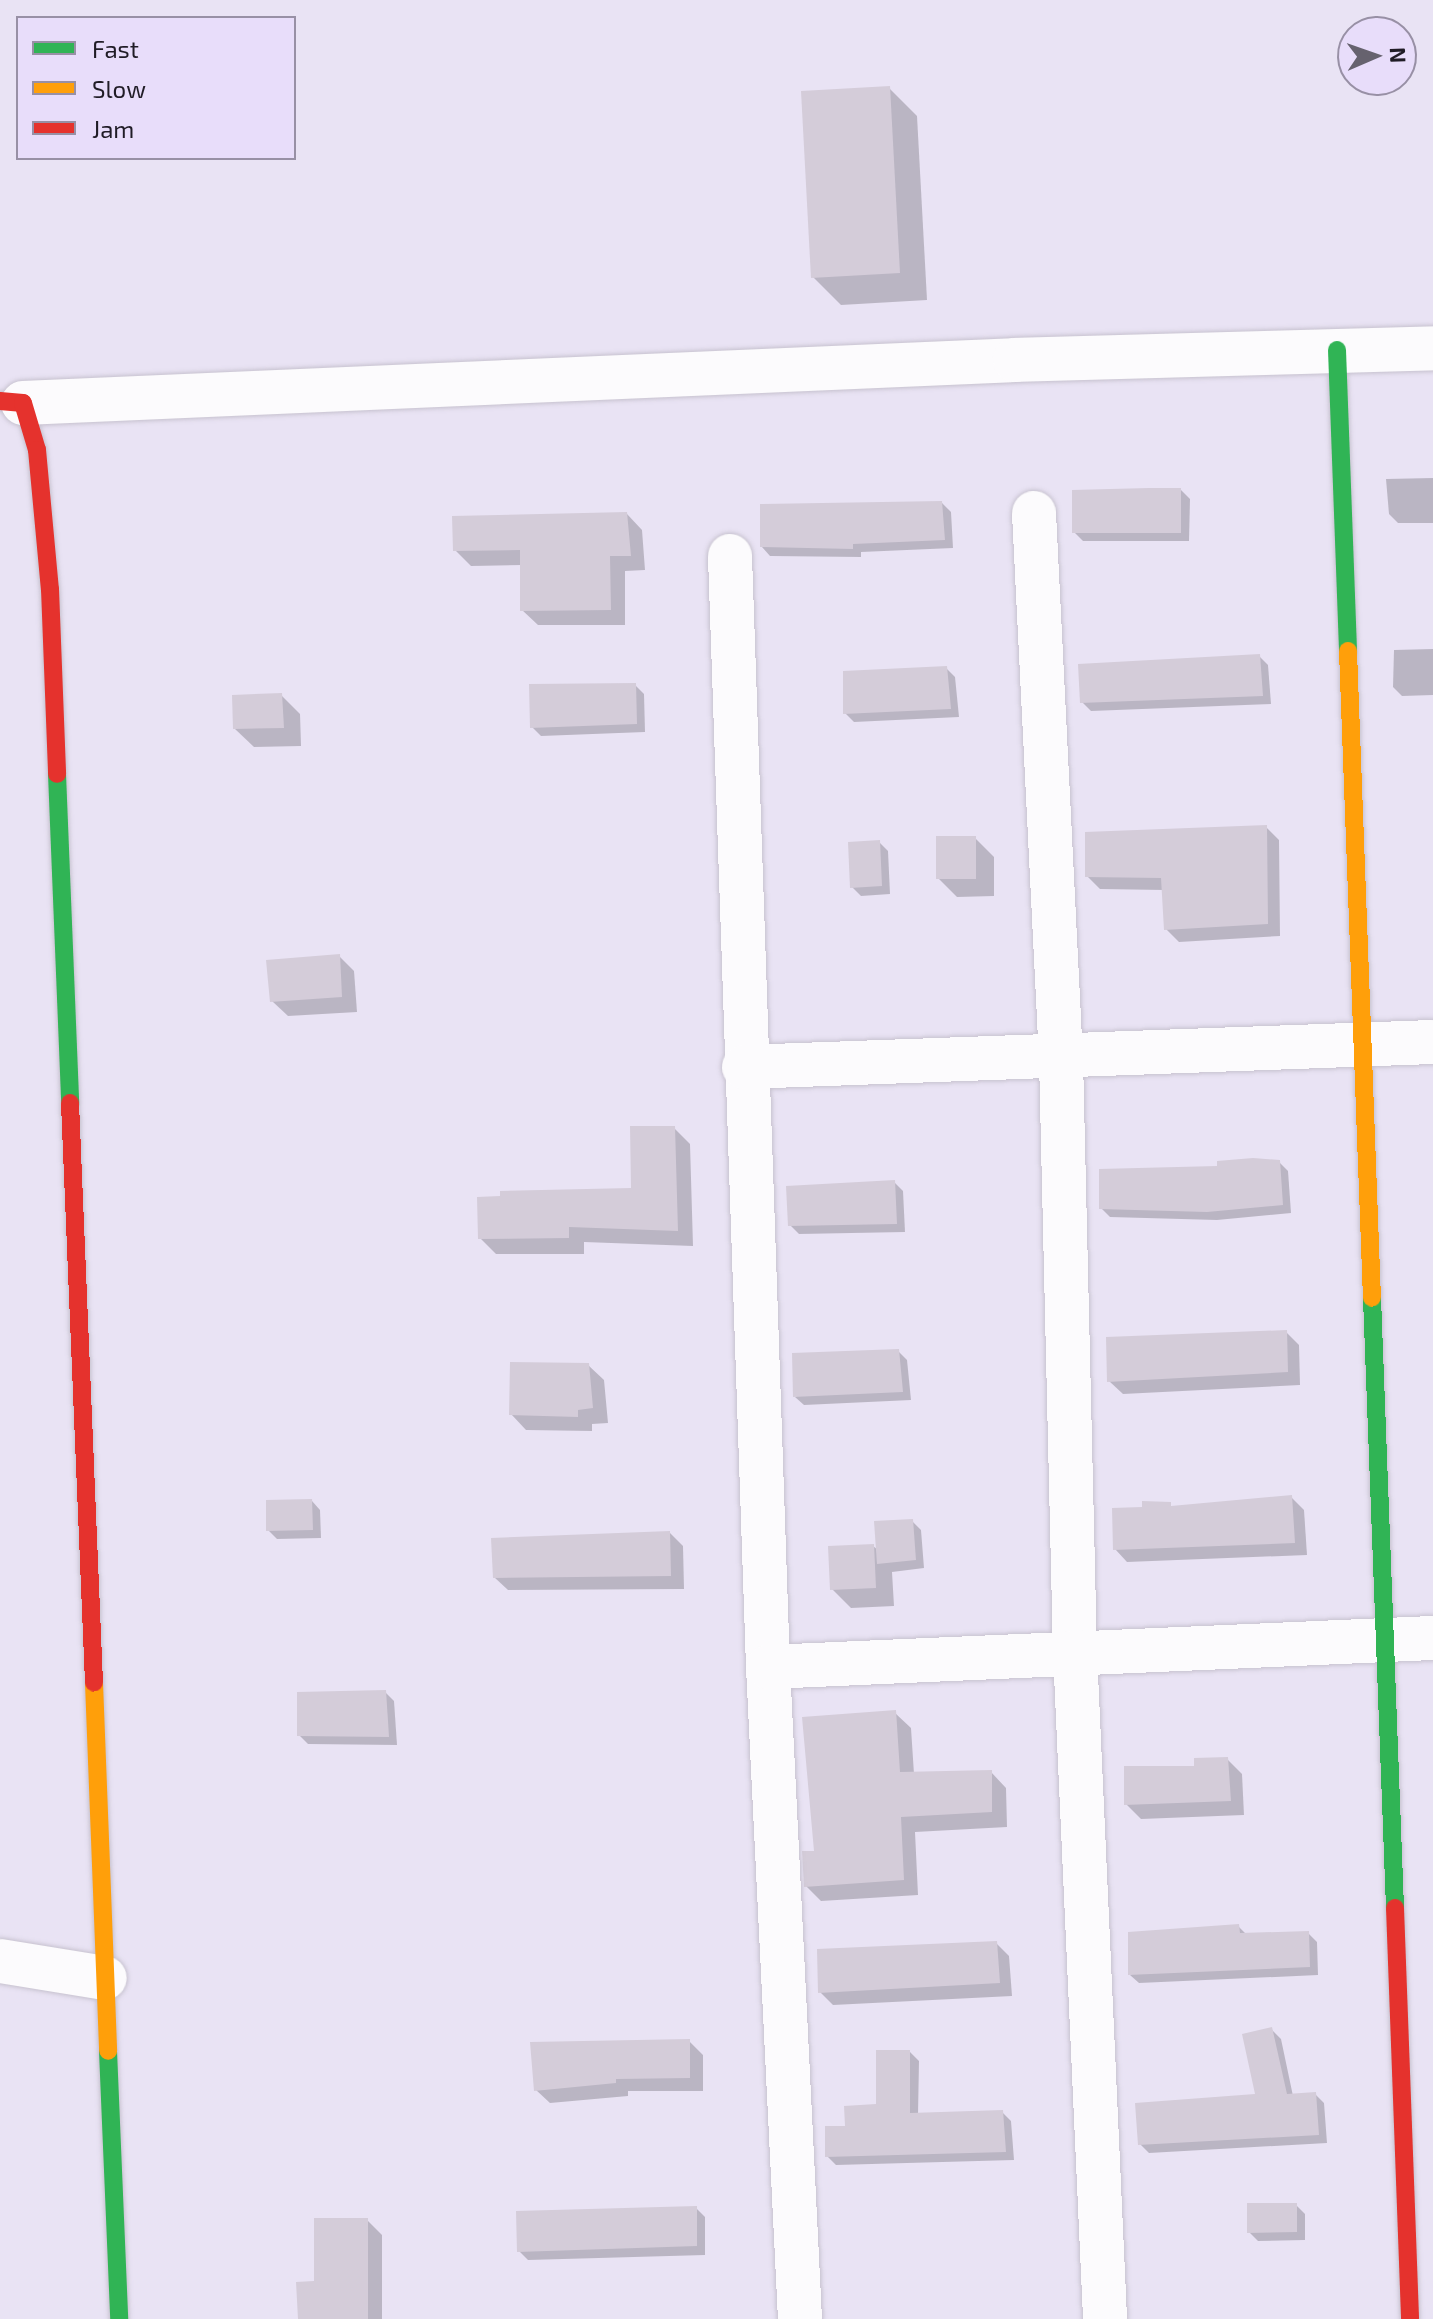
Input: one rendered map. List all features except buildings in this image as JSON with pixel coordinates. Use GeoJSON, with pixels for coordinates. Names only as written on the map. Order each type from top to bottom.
{"type":"FeatureCollection","features":[{"type":"Feature","properties":{"kind":"street"},"geometry":{"type":"LineString","coordinates":[[119,2319],[50,589],[37,450],[11,402],[1433,348]]}},
{"type":"Feature","properties":{"kind":"street"},"geometry":{"type":"LineString","coordinates":[[1337,350],[1360,1044],[1410,2319]]}},
{"type":"Feature","properties":{"kind":"street"},"geometry":{"type":"LineString","coordinates":[[1034,513],[1061,1059],[1075,1652],[1105,2319]]}},
{"type":"Feature","properties":{"kind":"street"},"geometry":{"type":"LineString","coordinates":[[730,556],[744,1067],[768,1667],[800,2319]]}},
{"type":"Feature","properties":{"kind":"street"},"geometry":{"type":"LineString","coordinates":[[744,1067],[1061,1059],[1433,1042]]}},
{"type":"Feature","properties":{"kind":"street"},"geometry":{"type":"LineString","coordinates":[[768,1667],[1433,1638]]}},
{"type":"Feature","properties":{"kind":"street"},"geometry":{"type":"LineString","coordinates":[[0,1961],[105,1978]]}},
{"type":"Feature","properties":{"kind":"traffic: fast"},"geometry":{"type":"LineString","coordinates":[[1337,350],[1348,651]]}},
{"type":"Feature","properties":{"kind":"traffic: fast"},"geometry":{"type":"LineString","coordinates":[[57,774],[70,1103]]}},
{"type":"Feature","properties":{"kind":"traffic: fast"},"geometry":{"type":"LineString","coordinates":[[1372,1298],[1395,1908]]}},
{"type":"Feature","properties":{"kind":"traffic: fast"},"geometry":{"type":"LineString","coordinates":[[108,2051],[119,2319]]}},
{"type":"Feature","properties":{"kind":"traffic: slow"},"geometry":{"type":"LineString","coordinates":[[1348,651],[1372,1298]]}},
{"type":"Feature","properties":{"kind":"traffic: slow"},"geometry":{"type":"LineString","coordinates":[[94,1683],[108,2051]]}},
{"type":"Feature","properties":{"kind":"traffic: jam"},"geometry":{"type":"LineString","coordinates":[[0,401],[23,403],[37,450],[50,589],[57,774]]}},
{"type":"Feature","properties":{"kind":"traffic: jam"},"geometry":{"type":"LineString","coordinates":[[70,1103],[94,1683]]}},
{"type":"Feature","properties":{"kind":"traffic: jam"},"geometry":{"type":"LineString","coordinates":[[1395,1908],[1410,2319]]}}]}
